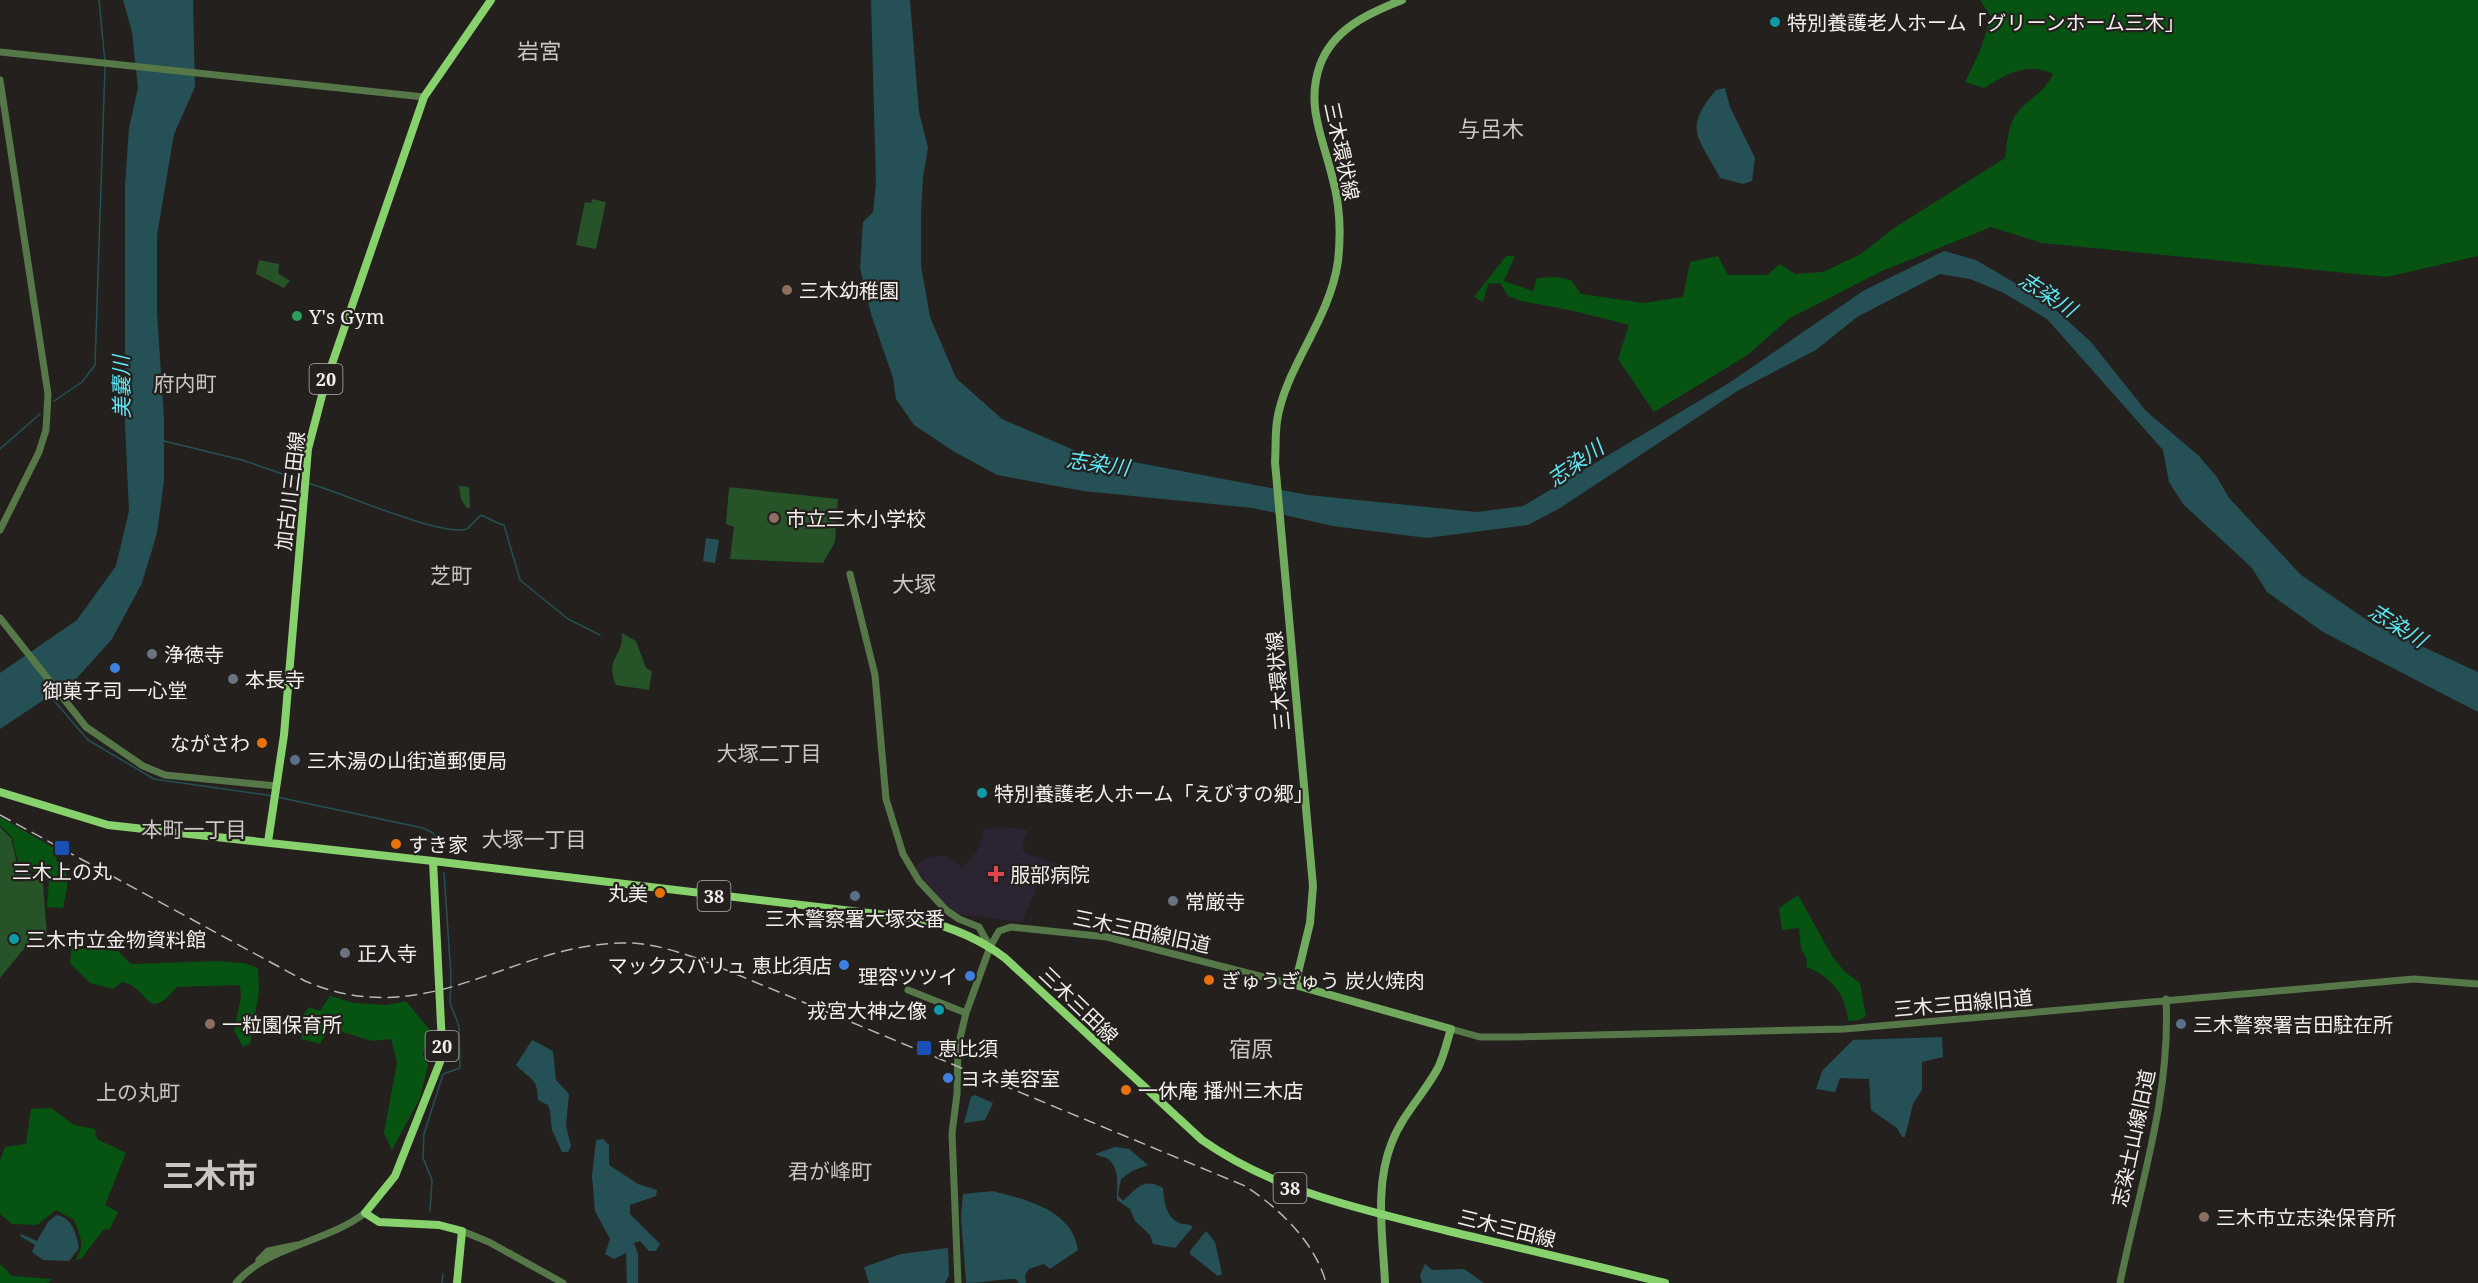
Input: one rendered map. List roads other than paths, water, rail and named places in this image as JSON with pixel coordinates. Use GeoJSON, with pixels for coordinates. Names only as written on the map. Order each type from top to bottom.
{"type":"FeatureCollection","features":[{"type":"Feature","properties":{"kind":"main road","name":"加古川三田線"},"geometry":{"type":"LineString","coordinates":[[268,842],[284,735],[308,449],[325,384],[424,97],[491,0]]}},
{"type":"Feature","properties":{"kind":"main road","name":"三木環状線"},"geometry":{"type":"LineString","coordinates":[[1295,985],[1310,923],[1313,886],[1276,473],[1277,421],[1285,394],[1331,296],[1339,255],[1338,201],[1318,134],[1313,107],[1314,87],[1321,63],[1343,30],[1375,11],[1402,0]]}},
{"type":"Feature","properties":{"kind":"main road"},"geometry":{"type":"LineString","coordinates":[[0,792],[108,825],[433,861]]}},
{"type":"Feature","properties":{"kind":"main road","name":"三木三田線"},"geometry":{"type":"LineString","coordinates":[[433,861],[919,919],[968,934],[990,947],[1040,989],[1173,1115],[1228,1158],[1296,1190],[1382,1214],[1665,1283]]}},
{"type":"Feature","properties":{"kind":"main road","name":"20"},"geometry":{"type":"LineString","coordinates":[[365,1213],[394,1176],[440,1062],[442,1045],[433,861]]}},
{"type":"Feature","properties":{"kind":"main road"},"geometry":{"type":"LineString","coordinates":[[1295,985],[1450,1029],[1438,1067],[1406,1113],[1391,1142],[1382,1180],[1385,1283]]}},
{"type":"Feature","properties":{"kind":"main road"},"geometry":{"type":"LineString","coordinates":[[365,1213],[379,1222],[440,1225],[462,1231],[457,1283]]}},
{"type":"Feature","properties":{"kind":"street"},"geometry":{"type":"LineString","coordinates":[[0,52],[424,97]]}},
{"type":"Feature","properties":{"kind":"street"},"geometry":{"type":"LineString","coordinates":[[0,80],[48,394],[46,430],[39,452],[0,530]]}},
{"type":"Feature","properties":{"kind":"street"},"geometry":{"type":"LineString","coordinates":[[850,574],[875,675],[886,799],[903,854],[919,881],[946,910],[979,927],[990,947],[966,1013],[958,1047],[957,1094],[952,1133],[958,1283]]}},
{"type":"Feature","properties":{"kind":"street"},"geometry":{"type":"LineString","coordinates":[[0,618],[86,727],[153,771],[165,775],[275,793]]}},
{"type":"Feature","properties":{"kind":"street","name":"三木三田線旧道"},"geometry":{"type":"LineString","coordinates":[[990,947],[999,931],[1011,927],[1069,931],[1133,942],[1295,985]]}},
{"type":"Feature","properties":{"kind":"street","name":"三木三田線旧道"},"geometry":{"type":"LineString","coordinates":[[1450,1029],[1480,1037],[1512,1037],[1845,1029],[2018,1016],[2166,999],[2414,979],[2478,984]]}},
{"type":"Feature","properties":{"kind":"street"},"geometry":{"type":"LineString","coordinates":[[908,990],[966,1013]]}},
{"type":"Feature","properties":{"kind":"street","name":"志染土山線旧道"},"geometry":{"type":"LineString","coordinates":[[2120,1283],[2166,1075],[2168,1036],[2166,999]]}},
{"type":"Feature","properties":{"kind":"street"},"geometry":{"type":"LineString","coordinates":[[236,1283],[251,1268],[266,1259],[305,1245],[337,1230],[365,1213]]}},
{"type":"Feature","properties":{"kind":"street"},"geometry":{"type":"LineString","coordinates":[[462,1231],[489,1242],[563,1283]]}},
{"type":"Feature","properties":{"kind":"water"},"geometry":{"type":"Polygon","coordinates":[[[123,0],[193,0],[195,87],[174,134],[157,235],[157,313],[164,418],[164,481],[157,533],[142,583],[112,639],[77,678],[0,729],[0,673],[77,620],[116,566],[129,511],[125,425],[125,186],[129,128],[138,88],[132,32],[123,0]]]}},
{"type":"Feature","properties":{"kind":"water","name":"志染川"},"geometry":{"type":"Polygon","coordinates":[[[871,0],[910,0],[919,112],[928,148],[923,177],[921,266],[930,317],[956,378],[1002,419],[1076,451],[1308,495],[1477,512],[1523,506],[1729,383],[1863,291],[1944,251],[1976,260],[2047,302],[2091,342],[2146,411],[2198,455],[2217,477],[2229,498],[2301,575],[2373,624],[2478,672],[2478,712],[2323,632],[2267,592],[2252,568],[2183,504],[2169,482],[2163,450],[2047,319],[2004,293],[1970,279],[1940,274],[1857,317],[1816,350],[1739,390],[1560,508],[1528,525],[1427,538],[1333,526],[1253,508],[1083,491],[997,475],[953,451],[914,425],[896,399],[893,378],[871,314],[860,268],[863,222],[873,212],[876,185],[871,0]]]}},
{"type":"Feature","properties":{"kind":"water"},"geometry":{"type":"Polygon","coordinates":[[[1725,88],[1730,107],[1755,158],[1752,181],[1743,184],[1720,178],[1697,134],[1699,115],[1716,90],[1725,88]]]}},
{"type":"Feature","properties":{"kind":"water"},"geometry":{"type":"Polygon","coordinates":[[[706,538],[719,540],[715,563],[703,561],[706,538]]]}},
{"type":"Feature","properties":{"kind":"water"},"geometry":{"type":"Polygon","coordinates":[[[1942,1037],[1943,1057],[1922,1062],[1922,1090],[1913,1104],[1905,1137],[1902,1137],[1897,1128],[1871,1110],[1869,1079],[1840,1078],[1835,1092],[1816,1089],[1822,1071],[1853,1040],[1942,1037]]]}},
{"type":"Feature","properties":{"kind":"water"},"geometry":{"type":"Polygon","coordinates":[[[532,1040],[553,1051],[556,1080],[569,1094],[566,1126],[571,1146],[568,1152],[562,1152],[552,1130],[548,1105],[538,1100],[538,1092],[532,1079],[516,1065],[532,1040]]]}},
{"type":"Feature","properties":{"kind":"water"},"geometry":{"type":"Polygon","coordinates":[[[975,1095],[993,1103],[985,1120],[964,1123],[971,1097],[975,1095]]]}},
{"type":"Feature","properties":{"kind":"water"},"geometry":{"type":"Polygon","coordinates":[[[603,1139],[609,1145],[609,1165],[638,1184],[657,1190],[656,1196],[630,1205],[630,1214],[660,1244],[656,1251],[649,1251],[640,1241],[634,1243],[638,1254],[638,1283],[627,1283],[626,1253],[614,1259],[605,1254],[610,1239],[595,1211],[592,1176],[596,1140],[603,1139]]]}},
{"type":"Feature","properties":{"kind":"water"},"geometry":{"type":"Polygon","coordinates":[[[1115,1147],[1129,1149],[1148,1165],[1132,1171],[1121,1179],[1118,1195],[1123,1201],[1141,1186],[1156,1185],[1163,1188],[1165,1203],[1171,1217],[1179,1223],[1193,1227],[1175,1248],[1153,1244],[1150,1235],[1135,1221],[1130,1209],[1117,1200],[1115,1168],[1108,1159],[1095,1154],[1115,1147]]]}},
{"type":"Feature","properties":{"kind":"water"},"geometry":{"type":"Polygon","coordinates":[[[993,1191],[1045,1208],[1057,1216],[1074,1236],[1078,1250],[1050,1269],[1044,1264],[1029,1269],[1025,1275],[1026,1283],[1019,1283],[1016,1279],[966,1283],[961,1217],[963,1194],[993,1191]]]}},
{"type":"Feature","properties":{"kind":"water"},"geometry":{"type":"Polygon","coordinates":[[[57,1215],[67,1219],[77,1237],[79,1248],[69,1261],[43,1260],[32,1252],[35,1245],[20,1236],[21,1234],[37,1241],[48,1222],[57,1215]]]}},
{"type":"Feature","properties":{"kind":"water"},"geometry":{"type":"Polygon","coordinates":[[[1206,1231],[1215,1242],[1222,1274],[1218,1276],[1190,1254],[1206,1231]]]}},
{"type":"Feature","properties":{"kind":"water"},"geometry":{"type":"Polygon","coordinates":[[[948,1248],[949,1275],[945,1283],[869,1283],[864,1267],[901,1254],[948,1248]]]}},
{"type":"Feature","properties":{"kind":"water"},"geometry":{"type":"Polygon","coordinates":[[[1425,1264],[1432,1270],[1464,1269],[1484,1283],[1422,1283],[1420,1275],[1425,1264]]]}},
{"type":"Feature","properties":{"kind":"waterway"},"geometry":{"type":"LineString","coordinates":[[99,0],[105,62]]}},
{"type":"Feature","properties":{"kind":"waterway"},"geometry":{"type":"LineString","coordinates":[[54,401],[82,382],[95,365],[105,67]]}},
{"type":"Feature","properties":{"kind":"waterway"},"geometry":{"type":"LineString","coordinates":[[0,449],[40,414]]}},
{"type":"Feature","properties":{"kind":"waterway"},"geometry":{"type":"LineString","coordinates":[[164,441],[242,460],[303,481]]}},
{"type":"Feature","properties":{"kind":"waterway"},"geometry":{"type":"LineString","coordinates":[[308,483],[414,520],[454,530],[467,529],[481,515],[504,525],[520,580],[568,619],[600,635]]}},
{"type":"Feature","properties":{"kind":"waterway"},"geometry":{"type":"LineString","coordinates":[[51,697],[88,740],[154,779],[273,796]]}},
{"type":"Feature","properties":{"kind":"waterway"},"geometry":{"type":"LineString","coordinates":[[277,797],[423,828],[433,833],[438,842]]}},
{"type":"Feature","properties":{"kind":"waterway"},"geometry":{"type":"LineString","coordinates":[[430,1211],[432,1180],[423,1158],[424,1134],[443,1074],[460,1068],[459,1026],[450,1003],[451,976],[444,873]]}},
{"type":"Feature","properties":{"kind":"waterway"},"geometry":{"type":"LineString","coordinates":[[442,1283],[443,1274]]}},
{"type":"Feature","properties":{"kind":"railway"},"geometry":{"type":"LineString","coordinates":[[0,815],[305,981],[349,994],[389,997],[428,993],[541,958],[580,948],[621,943],[672,950],[702,960],[1245,1186],[1283,1216],[1305,1240],[1321,1268],[1326,1283]]}},
{"type":"Feature","properties":{"kind":"place","name":"特別養護老人ホーム「グリーンホーム三木」"},"geometry":{"type":"Point","coordinates":[1775,22]}},
{"type":"Feature","properties":{"kind":"place","name":"三木幼稚園"},"geometry":{"type":"Point","coordinates":[787,290]}},
{"type":"Feature","properties":{"kind":"place","name":"Y's Gym"},"geometry":{"type":"Point","coordinates":[297,316]}},
{"type":"Feature","properties":{"kind":"place","name":"市立三木小学校"},"geometry":{"type":"Point","coordinates":[774,518]}},
{"type":"Feature","properties":{"kind":"place","name":"浄徳寺"},"geometry":{"type":"Point","coordinates":[152,654]}},
{"type":"Feature","properties":{"kind":"place","name":"御菓子司 一心堂"},"geometry":{"type":"Point","coordinates":[115,668]}},
{"type":"Feature","properties":{"kind":"place","name":"本長寺"},"geometry":{"type":"Point","coordinates":[233,679]}},
{"type":"Feature","properties":{"kind":"place","name":"ながさわ"},"geometry":{"type":"Point","coordinates":[262,743]}},
{"type":"Feature","properties":{"kind":"place","name":"三木湯の山街道郵便局"},"geometry":{"type":"Point","coordinates":[295,760]}},
{"type":"Feature","properties":{"kind":"place","name":"特別養護老人ホーム「えびすの郷」"},"geometry":{"type":"Point","coordinates":[982,793]}},
{"type":"Feature","properties":{"kind":"place","name":"すき家"},"geometry":{"type":"Point","coordinates":[396,844]}},
{"type":"Feature","properties":{"kind":"place","name":"三木上の丸"},"geometry":{"type":"Point","coordinates":[62,848]}},
{"type":"Feature","properties":{"kind":"place","name":"服部病院"},"geometry":{"type":"Point","coordinates":[996,874]}},
{"type":"Feature","properties":{"kind":"place","name":"丸美"},"geometry":{"type":"Point","coordinates":[660,893]}},
{"type":"Feature","properties":{"kind":"place","name":"三木警察署大塚交番"},"geometry":{"type":"Point","coordinates":[855,896]}},
{"type":"Feature","properties":{"kind":"place","name":"常厳寺"},"geometry":{"type":"Point","coordinates":[1173,901]}},
{"type":"Feature","properties":{"kind":"place","name":"三木市立金物資料館"},"geometry":{"type":"Point","coordinates":[14,939]}},
{"type":"Feature","properties":{"kind":"place","name":"正入寺"},"geometry":{"type":"Point","coordinates":[345,953]}},
{"type":"Feature","properties":{"kind":"place","name":"マックスバリュ 恵比須店"},"geometry":{"type":"Point","coordinates":[844,965]}},
{"type":"Feature","properties":{"kind":"place","name":"理容ツツイ"},"geometry":{"type":"Point","coordinates":[970,976]}},
{"type":"Feature","properties":{"kind":"place","name":"ぎゅうぎゅう 炭火焼肉"},"geometry":{"type":"Point","coordinates":[1209,980]}},
{"type":"Feature","properties":{"kind":"place","name":"戎宮大神之像"},"geometry":{"type":"Point","coordinates":[939,1010]}},
{"type":"Feature","properties":{"kind":"place","name":"一粒園保育所"},"geometry":{"type":"Point","coordinates":[210,1024]}},
{"type":"Feature","properties":{"kind":"place","name":"三木警察署吉田駐在所"},"geometry":{"type":"Point","coordinates":[2181,1024]}},
{"type":"Feature","properties":{"kind":"place","name":"恵比須"},"geometry":{"type":"Point","coordinates":[924,1048]}},
{"type":"Feature","properties":{"kind":"place","name":"ヨネ美容室"},"geometry":{"type":"Point","coordinates":[948,1078]}},
{"type":"Feature","properties":{"kind":"place","name":"一休庵 播州三木店"},"geometry":{"type":"Point","coordinates":[1126,1090]}},
{"type":"Feature","properties":{"kind":"place","name":"三木市立志染保育所"},"geometry":{"type":"Point","coordinates":[2204,1217]}},
{"type":"Feature","properties":{"kind":"district","name":"岩宮"},"geometry":{"type":"Point","coordinates":[539,50]}},
{"type":"Feature","properties":{"kind":"district","name":"与呂木"},"geometry":{"type":"Point","coordinates":[1491,128]}},
{"type":"Feature","properties":{"kind":"district","name":"府内町"},"geometry":{"type":"Point","coordinates":[185,383]}},
{"type":"Feature","properties":{"kind":"district","name":"芝町"},"geometry":{"type":"Point","coordinates":[451,575]}},
{"type":"Feature","properties":{"kind":"district","name":"大塚"},"geometry":{"type":"Point","coordinates":[914,583]}},
{"type":"Feature","properties":{"kind":"district","name":"大塚二丁目"},"geometry":{"type":"Point","coordinates":[769,753]}},
{"type":"Feature","properties":{"kind":"district","name":"本町一丁目"},"geometry":{"type":"Point","coordinates":[194,829]}},
{"type":"Feature","properties":{"kind":"district","name":"大塚一丁目"},"geometry":{"type":"Point","coordinates":[534,839]}},
{"type":"Feature","properties":{"kind":"district","name":"宿原"},"geometry":{"type":"Point","coordinates":[1251,1048]}},
{"type":"Feature","properties":{"kind":"district","name":"上の丸町"},"geometry":{"type":"Point","coordinates":[138,1092]}},
{"type":"Feature","properties":{"kind":"district","name":"君が峰町"},"geometry":{"type":"Point","coordinates":[830,1171]}},
{"type":"Feature","properties":{"kind":"district","name":"三木市"},"geometry":{"type":"Point","coordinates":[210,1174]}},
{"type":"Feature","properties":{"kind":"water label","name":"美嚢川"},"geometry":{"type":"Point","coordinates":[121,387]}}]}
